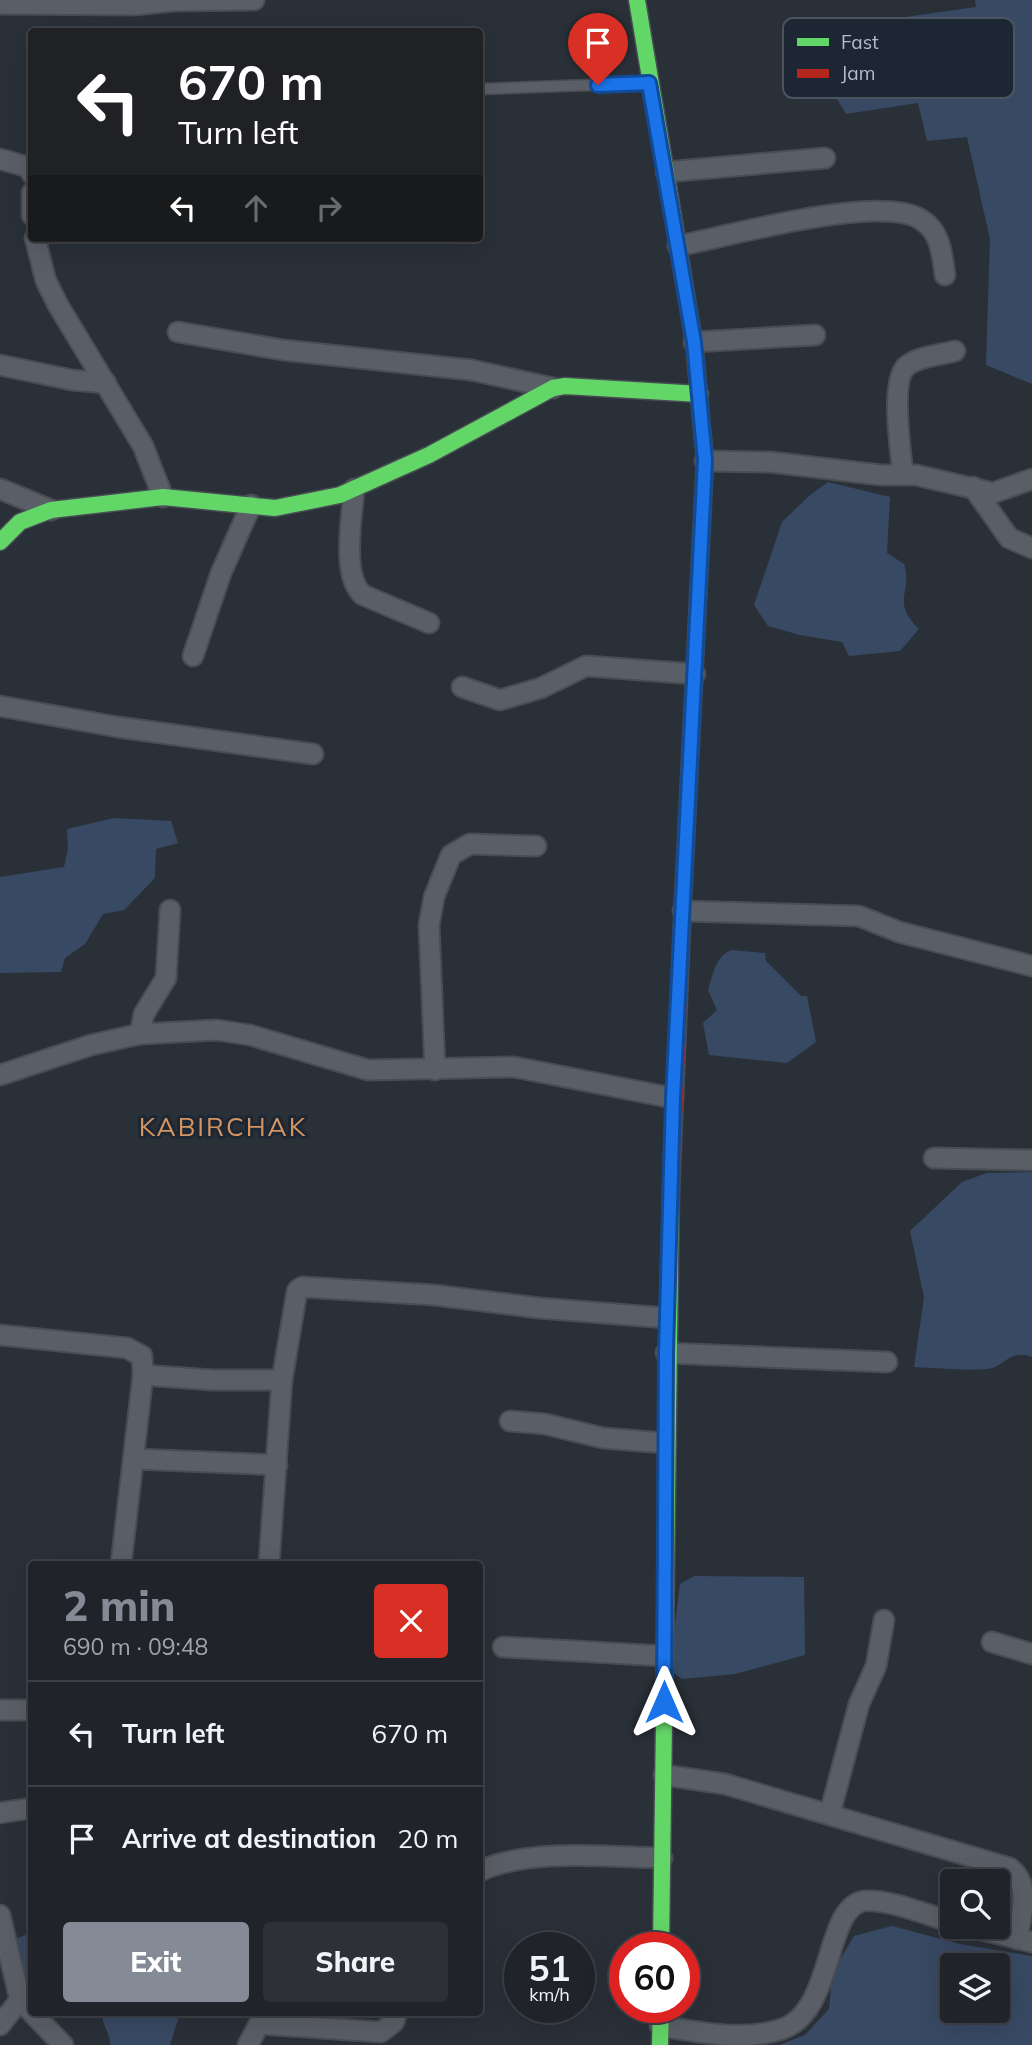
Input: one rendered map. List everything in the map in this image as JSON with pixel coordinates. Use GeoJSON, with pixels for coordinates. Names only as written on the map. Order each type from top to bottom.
{"type":"FeatureCollection","features":[{"type":"Feature","properties":{"kind":"main road"},"geometry":{"type":"LineString","coordinates":[[637,0],[694,342],[701,394],[705,461],[673,1098],[666,1353],[661,1932]]}},
{"type":"Feature","properties":{"kind":"main road"},"geometry":{"type":"LineString","coordinates":[[0,542],[20,522],[51,510],[163,497],[275,508],[301,505],[354,489],[429,456],[553,388],[565,386],[701,394]]}},
{"type":"Feature","properties":{"kind":"street"},"geometry":{"type":"LineString","coordinates":[[0,4],[134,5],[174,1],[254,0]]}},
{"type":"Feature","properties":{"kind":"street"},"geometry":{"type":"LineString","coordinates":[[666,172],[825,158]]}},
{"type":"Feature","properties":{"kind":"street"},"geometry":{"type":"LineString","coordinates":[[0,159],[28,167]]}},
{"type":"Feature","properties":{"kind":"street"},"geometry":{"type":"LineString","coordinates":[[678,246],[837,215],[895,212],[921,220],[936,235],[945,275]]}},
{"type":"Feature","properties":{"kind":"street"},"geometry":{"type":"LineString","coordinates":[[37,242],[46,281],[143,446],[163,497]]}},
{"type":"Feature","properties":{"kind":"street"},"geometry":{"type":"LineString","coordinates":[[178,332],[283,350],[471,370],[553,388]]}},
{"type":"Feature","properties":{"kind":"street"},"geometry":{"type":"LineString","coordinates":[[694,342],[816,335]]}},
{"type":"Feature","properties":{"kind":"street"},"geometry":{"type":"LineString","coordinates":[[902,475],[897,388],[902,372],[916,361],[955,351]]}},
{"type":"Feature","properties":{"kind":"street"},"geometry":{"type":"LineString","coordinates":[[0,365],[72,380],[106,383]]}},
{"type":"Feature","properties":{"kind":"street"},"geometry":{"type":"LineString","coordinates":[[705,461],[769,463],[902,475],[993,492],[1032,479]]}},
{"type":"Feature","properties":{"kind":"street"},"geometry":{"type":"LineString","coordinates":[[973,487],[1009,538],[1032,548]]}},
{"type":"Feature","properties":{"kind":"street"},"geometry":{"type":"LineString","coordinates":[[0,489],[51,510]]}},
{"type":"Feature","properties":{"kind":"street"},"geometry":{"type":"LineString","coordinates":[[354,489],[350,570],[355,589],[363,595],[429,623]]}},
{"type":"Feature","properties":{"kind":"street"},"geometry":{"type":"LineString","coordinates":[[193,656],[221,573],[251,505]]}},
{"type":"Feature","properties":{"kind":"street"},"geometry":{"type":"LineString","coordinates":[[462,687],[500,700],[541,688],[586,666],[695,674]]}},
{"type":"Feature","properties":{"kind":"street"},"geometry":{"type":"LineString","coordinates":[[0,706],[118,727],[313,754]]}},
{"type":"Feature","properties":{"kind":"street"},"geometry":{"type":"LineString","coordinates":[[435,1070],[429,925],[434,897],[451,855],[470,844],[536,846]]}},
{"type":"Feature","properties":{"kind":"street"},"geometry":{"type":"LineString","coordinates":[[140,1034],[144,1014],[166,978],[170,910]]}},
{"type":"Feature","properties":{"kind":"street"},"geometry":{"type":"LineString","coordinates":[[683,911],[859,916],[899,932],[1032,966]]}},
{"type":"Feature","properties":{"kind":"street"},"geometry":{"type":"LineString","coordinates":[[0,1075],[91,1045],[140,1034],[232,1031],[368,1070],[514,1067],[673,1098]]}},
{"type":"Feature","properties":{"kind":"street"},"geometry":{"type":"LineString","coordinates":[[934,1158],[1032,1160]]}},
{"type":"Feature","properties":{"kind":"street"},"geometry":{"type":"LineString","coordinates":[[269,1561],[282,1380],[292,1307],[297,1291],[302,1287],[434,1295],[539,1308],[667,1318]]}},
{"type":"Feature","properties":{"kind":"street"},"geometry":{"type":"LineString","coordinates":[[0,1335],[136,1351],[142,1356],[143,1375],[135,1459],[121,1561]]}},
{"type":"Feature","properties":{"kind":"street"},"geometry":{"type":"LineString","coordinates":[[666,1353],[887,1362]]}},
{"type":"Feature","properties":{"kind":"street"},"geometry":{"type":"LineString","coordinates":[[143,1375],[212,1380],[282,1380]]}},
{"type":"Feature","properties":{"kind":"street"},"geometry":{"type":"LineString","coordinates":[[510,1421],[545,1424],[603,1438],[665,1443]]}},
{"type":"Feature","properties":{"kind":"street"},"geometry":{"type":"LineString","coordinates":[[135,1459],[277,1465]]}},
{"type":"Feature","properties":{"kind":"street"},"geometry":{"type":"LineString","coordinates":[[830,1813],[859,1704],[876,1666],[884,1620]]}},
{"type":"Feature","properties":{"kind":"street"},"geometry":{"type":"LineString","coordinates":[[992,1642],[1032,1654]]}},
{"type":"Feature","properties":{"kind":"street"},"geometry":{"type":"LineString","coordinates":[[503,1647],[664,1656]]}},
{"type":"Feature","properties":{"kind":"street"},"geometry":{"type":"LineString","coordinates":[[0,1710],[28,1710]]}},
{"type":"Feature","properties":{"kind":"street"},"geometry":{"type":"LineString","coordinates":[[664,1775],[725,1784],[1010,1868],[1022,1882],[1025,1894],[1024,1941]]}},
{"type":"Feature","properties":{"kind":"street"},"geometry":{"type":"LineString","coordinates":[[0,1814],[28,1809]]}},
{"type":"Feature","properties":{"kind":"street"},"geometry":{"type":"LineString","coordinates":[[483,1870],[502,1860],[582,1856],[662,1858]]}},
{"type":"Feature","properties":{"kind":"street"},"geometry":{"type":"LineString","coordinates":[[660,2026],[727,2035],[760,2034],[795,2023],[814,2001],[839,1927],[856,1903],[879,1902],[940,1919]]}},
{"type":"Feature","properties":{"kind":"street"},"geometry":{"type":"LineString","coordinates":[[0,1915],[20,2000],[28,2008]]}},
{"type":"Feature","properties":{"kind":"street"},"geometry":{"type":"LineString","coordinates":[[0,2025],[20,2000]]}},
{"type":"Feature","properties":{"kind":"street"},"geometry":{"type":"LineString","coordinates":[[35,2016],[63,2045]]}},
{"type":"Feature","properties":{"kind":"street"},"geometry":{"type":"LineString","coordinates":[[248,2045],[260,2018],[381,2032],[394,2022],[396,2016]]}},
{"type":"Feature","properties":{"kind":"lane"},"geometry":{"type":"LineString","coordinates":[[483,89],[649,83]]}},
{"type":"Feature","properties":{"kind":"water"},"geometry":{"type":"Polygon","coordinates":[[[975,0],[1032,0],[1032,384],[986,365],[990,239],[967,137],[927,141],[918,103],[846,114],[836,98],[1014,98],[1014,18],[898,18],[976,7],[975,0]]]}},
{"type":"Feature","properties":{"kind":"water"},"geometry":{"type":"Polygon","coordinates":[[[828,482],[890,497],[887,553],[904,564],[904,604],[910,619],[919,629],[900,651],[849,656],[842,642],[768,626],[754,605],[782,522],[828,482]]]}},
{"type":"Feature","properties":{"kind":"water"},"geometry":{"type":"Polygon","coordinates":[[[114,818],[171,821],[178,843],[156,849],[155,878],[124,910],[103,914],[85,944],[65,958],[61,972],[0,973],[0,877],[64,867],[68,849],[67,829],[114,818]]]}},
{"type":"Feature","properties":{"kind":"water"},"geometry":{"type":"Polygon","coordinates":[[[732,950],[765,953],[766,961],[801,996],[807,996],[816,1042],[787,1063],[709,1055],[703,1023],[717,1010],[708,990],[718,961],[732,950]]]}},
{"type":"Feature","properties":{"kind":"water"},"geometry":{"type":"Polygon","coordinates":[[[1032,1172],[1032,1357],[1018,1355],[987,1369],[914,1367],[924,1297],[910,1231],[962,1182],[987,1173],[1032,1172]]]}},
{"type":"Feature","properties":{"kind":"water"},"geometry":{"type":"Polygon","coordinates":[[[341,1559],[408,1561],[341,1561],[341,1559]]]}},
{"type":"Feature","properties":{"kind":"water"},"geometry":{"type":"Polygon","coordinates":[[[694,1576],[804,1577],[805,1655],[735,1674],[682,1679],[669,1670],[680,1584],[694,1576]]]}},
{"type":"Feature","properties":{"kind":"water"},"geometry":{"type":"Polygon","coordinates":[[[892,1926],[960,1944],[1032,1956],[1032,2045],[779,2045],[805,2035],[829,2009],[832,1973],[854,1936],[892,1926]]]}},
{"type":"Feature","properties":{"kind":"water"},"geometry":{"type":"Polygon","coordinates":[[[28,1934],[28,1986],[18,1980],[17,1938],[28,1934]]]}},
{"type":"Feature","properties":{"kind":"water"},"geometry":{"type":"Polygon","coordinates":[[[102,2016],[179,2016],[170,2045],[110,2045],[102,2016]]]}},
{"type":"Feature","properties":{"kind":"traffic: fast"},"geometry":{"type":"LineString","coordinates":[[637,0],[694,342],[705,461],[683,900]]}},
{"type":"Feature","properties":{"kind":"traffic: fast"},"geometry":{"type":"LineString","coordinates":[[0,542],[20,522],[51,510],[163,497],[275,508],[340,495],[429,455],[553,388],[565,386],[700,394]]}},
{"type":"Feature","properties":{"kind":"traffic: fast"},"geometry":{"type":"LineString","coordinates":[[661,1932],[671,1189]]}},
{"type":"Feature","properties":{"kind":"traffic: fast"},"geometry":{"type":"LineString","coordinates":[[660,2045],[661,2023]]}},
{"type":"Feature","properties":{"kind":"traffic: jam"},"geometry":{"type":"LineString","coordinates":[[671,1189],[683,900]]}},
{"type":"Feature","properties":{"kind":"district","name":"KABIRCHAK"},"geometry":{"type":"Point","coordinates":[223,1127]}},
{"type":"Feature","properties":{"kind":"route"},"geometry":{"type":"LineString","coordinates":[[598,85],[649,83],[694,342],[701,394],[705,461],[673,1098],[666,1353],[664,1702]]}}]}
